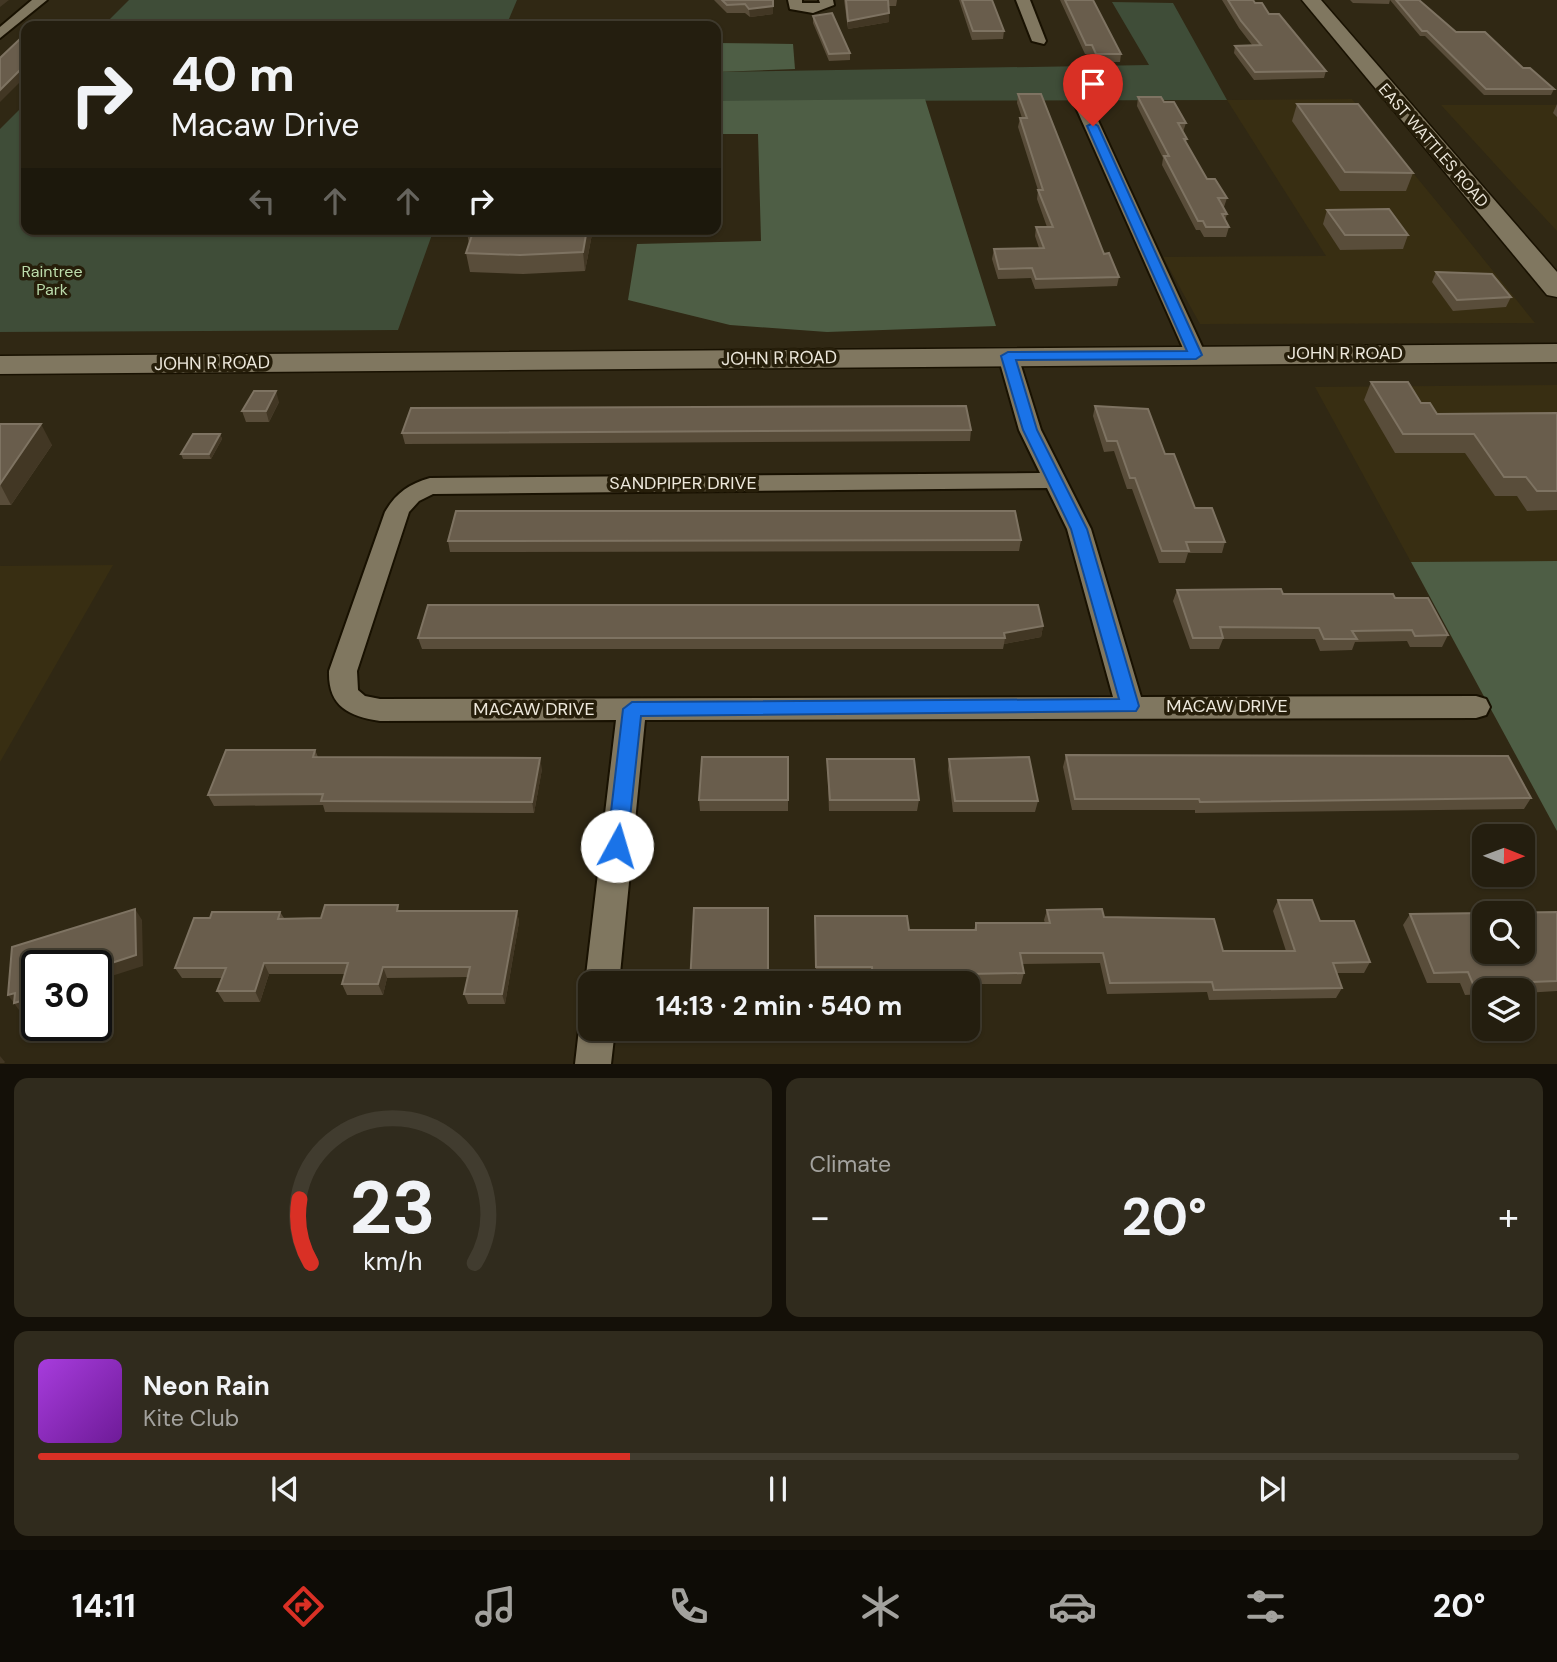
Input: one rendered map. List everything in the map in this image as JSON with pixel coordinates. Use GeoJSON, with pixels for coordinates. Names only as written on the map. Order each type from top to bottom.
{"type":"FeatureCollection","features":[{"type":"Feature","properties":{"kind":"main road","name":"EAST WATTLES ROAD"},"geometry":{"type":"LineString","coordinates":[[1311,0],[1557,289]]}},
{"type":"Feature","properties":{"kind":"main road","name":"JOHN R ROAD"},"geometry":{"type":"LineString","coordinates":[[0,365],[1557,353]]}},
{"type":"Feature","properties":{"kind":"street"},"geometry":{"type":"LineString","coordinates":[[0,34],[40,0]]}},
{"type":"Feature","properties":{"kind":"street"},"geometry":{"type":"LineString","coordinates":[[795,0],[795,6],[808,9],[824,7],[827,5],[826,0]]}},
{"type":"Feature","properties":{"kind":"street"},"geometry":{"type":"LineString","coordinates":[[1023,0],[1039,41]]}},
{"type":"Feature","properties":{"kind":"street"},"geometry":{"type":"LineString","coordinates":[[1081,101],[1196,355]]}},
{"type":"Feature","properties":{"kind":"street"},"geometry":{"type":"LineString","coordinates":[[1008,356],[1030,430],[1083,539],[1130,706]]}},
{"type":"Feature","properties":{"kind":"street","name":"SANDPIPER DRIVE"},"geometry":{"type":"LineString","coordinates":[[373,584],[403,500],[415,491],[438,485],[1055,480]]}},
{"type":"Feature","properties":{"kind":"street","name":"MACAW DRIVE"},"geometry":{"type":"LineString","coordinates":[[373,584],[343,671],[342,688],[347,700],[360,707],[380,710],[1476,707]]}},
{"type":"Feature","properties":{"kind":"street"},"geometry":{"type":"LineString","coordinates":[[603,971],[632,709]]}},
{"type":"Feature","properties":{"kind":"street"},"geometry":{"type":"LineString","coordinates":[[593,1063],[596,1041]]}},
{"type":"Feature","properties":{"kind":"shaded area"},"geometry":{"type":"Polygon","coordinates":[[[1352,99],[1535,323],[1200,324],[1163,257],[1326,256],[1227,100],[1352,99]]]}},
{"type":"Feature","properties":{"kind":"shaded area"},"geometry":{"type":"Polygon","coordinates":[[[1441,105],[1557,105],[1557,231],[1504,174],[1441,105]]]}},
{"type":"Feature","properties":{"kind":"shaded area"},"geometry":{"type":"Polygon","coordinates":[[[1557,385],[1557,561],[1411,562],[1315,387],[1557,385]]]}},
{"type":"Feature","properties":{"kind":"shaded area"},"geometry":{"type":"Polygon","coordinates":[[[113,565],[0,762],[0,566],[113,565]]]}},
{"type":"Feature","properties":{"kind":"green space"},"geometry":{"type":"Polygon","coordinates":[[[129,0],[517,0],[508,21],[108,21],[129,0]]]}},
{"type":"Feature","properties":{"kind":"green space"},"geometry":{"type":"Polygon","coordinates":[[[1112,2],[1173,3],[1227,100],[721,101],[721,72],[1149,65],[1112,2]]]}},
{"type":"Feature","properties":{"kind":"green space"},"geometry":{"type":"Polygon","coordinates":[[[721,43],[793,44],[795,69],[721,72],[721,43]]]}},
{"type":"Feature","properties":{"kind":"green space"},"geometry":{"type":"Polygon","coordinates":[[[925,99],[996,326],[827,332],[730,325],[628,300],[637,244],[761,241],[758,134],[721,134],[721,101],[925,99]]]}},
{"type":"Feature","properties":{"kind":"green space","name":"Raintree Park"},"geometry":{"type":"Polygon","coordinates":[[[21,108],[21,235],[432,235],[398,330],[0,332],[0,129],[21,108]]]}},
{"type":"Feature","properties":{"kind":"green space"},"geometry":{"type":"Polygon","coordinates":[[[1557,561],[1557,831],[1411,562],[1557,561]]]}},
{"type":"Feature","properties":{"kind":"building"},"geometry":{"type":"Polygon","coordinates":[[[722,0],[773,0],[773,6],[749,9],[745,4],[727,5],[722,0]]]}},
{"type":"Feature","properties":{"kind":"building"},"geometry":{"type":"Polygon","coordinates":[[[846,0],[888,0],[889,13],[848,21],[846,0]]]}},
{"type":"Feature","properties":{"kind":"building"},"geometry":{"type":"Polygon","coordinates":[[[962,0],[992,0],[1004,31],[973,31],[962,0]]]}},
{"type":"Feature","properties":{"kind":"building"},"geometry":{"type":"Polygon","coordinates":[[[1065,0],[1093,0],[1121,54],[1096,54],[1092,45],[1086,45],[1065,0]]]}},
{"type":"Feature","properties":{"kind":"building"},"geometry":{"type":"Polygon","coordinates":[[[1228,0],[1253,0],[1255,3],[1262,3],[1269,14],[1279,14],[1326,71],[1255,72],[1235,46],[1261,45],[1228,0]]]}},
{"type":"Feature","properties":{"kind":"building"},"geometry":{"type":"Polygon","coordinates":[[[1396,0],[1419,0],[1456,32],[1485,32],[1523,68],[1530,68],[1554,89],[1486,89],[1427,31],[1422,31],[1396,0]]]}},
{"type":"Feature","properties":{"kind":"building"},"geometry":{"type":"Polygon","coordinates":[[[832,13],[850,53],[829,54],[813,16],[832,13]]]}},
{"type":"Feature","properties":{"kind":"building"},"geometry":{"type":"Polygon","coordinates":[[[21,38],[21,69],[0,90],[0,58],[21,38]]]}},
{"type":"Feature","properties":{"kind":"building"},"geometry":{"type":"Polygon","coordinates":[[[1018,94],[1041,94],[1104,254],[1109,253],[1119,277],[1036,279],[1032,268],[999,269],[994,249],[1044,248],[1036,227],[1053,227],[1038,190],[1043,190],[1020,118],[1027,118],[1018,94]]]}},
{"type":"Feature","properties":{"kind":"building"},"geometry":{"type":"Polygon","coordinates":[[[1138,97],[1161,97],[1164,102],[1174,102],[1186,123],[1178,123],[1187,139],[1184,139],[1207,179],[1215,179],[1227,198],[1218,198],[1227,214],[1222,214],[1229,227],[1206,227],[1203,221],[1198,221],[1164,156],[1169,156],[1138,97]]]}},
{"type":"Feature","properties":{"kind":"building"},"geometry":{"type":"Polygon","coordinates":[[[1297,104],[1358,104],[1413,173],[1345,172],[1297,104]]]}},
{"type":"Feature","properties":{"kind":"building"},"geometry":{"type":"Polygon","coordinates":[[[1389,209],[1408,235],[1345,235],[1327,210],[1389,209]]]}},
{"type":"Feature","properties":{"kind":"building"},"geometry":{"type":"Polygon","coordinates":[[[472,235],[586,235],[583,252],[520,255],[466,253],[472,235]]]}},
{"type":"Feature","properties":{"kind":"building"},"geometry":{"type":"Polygon","coordinates":[[[1436,272],[1492,274],[1511,297],[1457,300],[1436,272]]]}},
{"type":"Feature","properties":{"kind":"building"},"geometry":{"type":"Polygon","coordinates":[[[1371,382],[1408,382],[1421,403],[1430,403],[1437,414],[1557,413],[1557,491],[1537,491],[1526,477],[1504,477],[1474,434],[1403,434],[1371,382]]]}},
{"type":"Feature","properties":{"kind":"building"},"geometry":{"type":"Polygon","coordinates":[[[254,391],[276,391],[266,411],[242,411],[254,391]]]}},
{"type":"Feature","properties":{"kind":"building"},"geometry":{"type":"Polygon","coordinates":[[[966,406],[971,430],[402,433],[411,408],[966,406]]]}},
{"type":"Feature","properties":{"kind":"building"},"geometry":{"type":"Polygon","coordinates":[[[1095,406],[1148,409],[1165,454],[1174,454],[1195,508],[1212,508],[1225,542],[1186,542],[1189,551],[1162,551],[1135,478],[1130,478],[1117,441],[1107,441],[1095,406]]]}},
{"type":"Feature","properties":{"kind":"building"},"geometry":{"type":"Polygon","coordinates":[[[0,424],[41,424],[0,484],[0,424]]]}},
{"type":"Feature","properties":{"kind":"building"},"geometry":{"type":"Polygon","coordinates":[[[193,434],[220,434],[209,454],[181,454],[193,434]]]}},
{"type":"Feature","properties":{"kind":"building"},"geometry":{"type":"Polygon","coordinates":[[[456,511],[1015,511],[1021,540],[448,541],[456,511]]]}},
{"type":"Feature","properties":{"kind":"building"},"geometry":{"type":"Polygon","coordinates":[[[1281,589],[1283,594],[1393,594],[1395,598],[1428,598],[1448,635],[1415,636],[1412,630],[1352,631],[1357,639],[1324,639],[1319,628],[1220,627],[1223,638],[1193,638],[1177,590],[1281,589]]]}},
{"type":"Feature","properties":{"kind":"building"},"geometry":{"type":"Polygon","coordinates":[[[428,605],[1038,605],[1043,626],[1004,633],[1005,638],[418,638],[428,605]]]}},
{"type":"Feature","properties":{"kind":"building"},"geometry":{"type":"Polygon","coordinates":[[[226,750],[315,750],[313,757],[540,758],[532,802],[321,801],[323,794],[208,795],[226,750]]]}},
{"type":"Feature","properties":{"kind":"building"},"geometry":{"type":"Polygon","coordinates":[[[1066,755],[1508,756],[1531,798],[1200,802],[1199,799],[1075,799],[1066,755]]]}},
{"type":"Feature","properties":{"kind":"building"},"geometry":{"type":"Polygon","coordinates":[[[702,757],[788,757],[788,800],[699,800],[702,757]]]}},
{"type":"Feature","properties":{"kind":"building"},"geometry":{"type":"Polygon","coordinates":[[[1029,757],[1038,801],[955,801],[949,759],[1029,757]]]}},
{"type":"Feature","properties":{"kind":"building"},"geometry":{"type":"Polygon","coordinates":[[[827,759],[914,759],[919,800],[830,800],[827,759]]]}},
{"type":"Feature","properties":{"kind":"building"},"geometry":{"type":"Polygon","coordinates":[[[1278,900],[1312,900],[1320,921],[1354,921],[1370,962],[1333,963],[1342,988],[1214,990],[1212,982],[1110,983],[1103,953],[1020,953],[1024,973],[872,971],[872,967],[816,967],[815,916],[907,916],[909,930],[976,930],[976,923],[1050,923],[1047,910],[1102,909],[1104,917],[1214,919],[1223,951],[1295,951],[1278,900]]]}},
{"type":"Feature","properties":{"kind":"building"},"geometry":{"type":"Polygon","coordinates":[[[325,905],[398,905],[397,911],[517,911],[502,994],[464,994],[470,967],[383,967],[378,984],[342,984],[348,963],[264,963],[255,991],[217,991],[226,968],[175,968],[194,918],[210,918],[212,912],[280,912],[278,919],[321,918],[325,905]]]}},
{"type":"Feature","properties":{"kind":"building"},"geometry":{"type":"Polygon","coordinates":[[[694,908],[768,908],[768,971],[691,971],[694,908]]]}},
{"type":"Feature","properties":{"kind":"building"},"geometry":{"type":"Polygon","coordinates":[[[135,909],[136,955],[112,963],[112,950],[21,950],[21,1001],[14,1003],[15,993],[8,995],[12,947],[135,909]]]}},
{"type":"Feature","properties":{"kind":"building"},"geometry":{"type":"Polygon","coordinates":[[[1535,912],[1557,912],[1557,981],[1535,982],[1535,978],[1472,978],[1472,982],[1468,972],[1434,973],[1410,914],[1472,913],[1472,964],[1535,964],[1535,912]]]}},
{"type":"Feature","properties":{"kind":"route"},"geometry":{"type":"LineString","coordinates":[[617,846],[632,709],[1130,706],[1079,529],[1030,430],[1008,356],[1196,355],[1093,126]]}}]}
